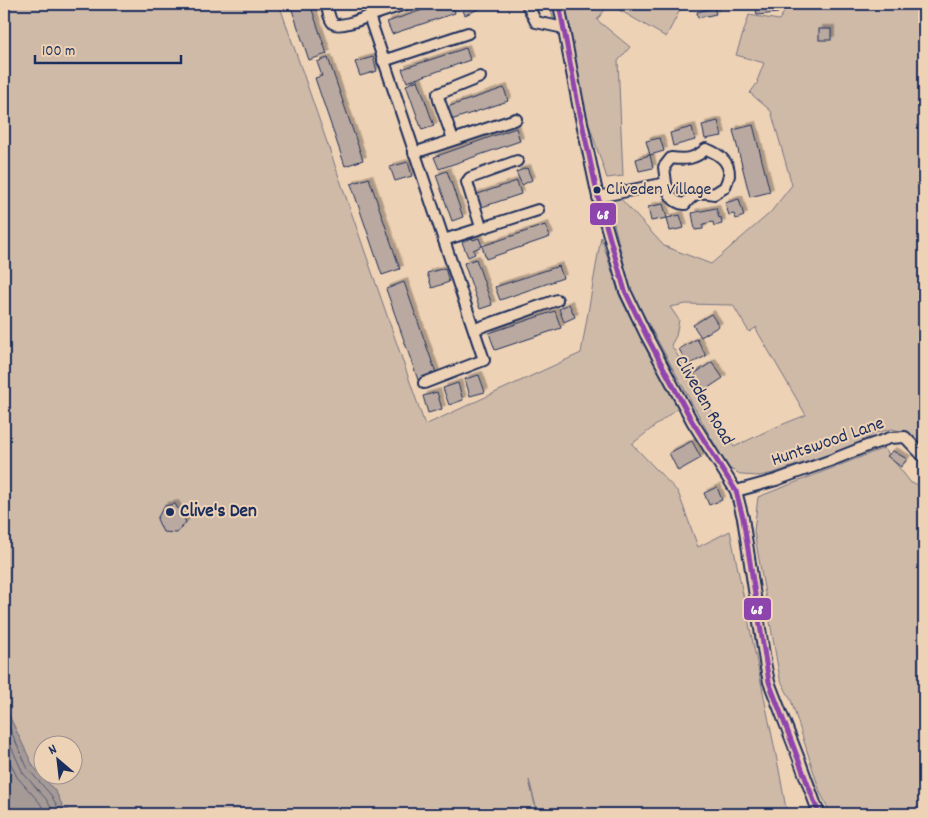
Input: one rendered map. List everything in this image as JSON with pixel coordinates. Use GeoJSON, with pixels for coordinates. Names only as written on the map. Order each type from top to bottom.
{"type":"FeatureCollection","features":[{"type":"Feature","properties":{"kind":"street"},"geometry":{"type":"LineString","coordinates":[[326,4],[332,23],[335,25],[342,25],[406,4]]}},
{"type":"Feature","properties":{"kind":"street"},"geometry":{"type":"LineString","coordinates":[[527,4],[536,22],[564,28]]}},
{"type":"Feature","properties":{"kind":"street","name":"Cliveden Road"},"geometry":{"type":"LineString","coordinates":[[559,4],[598,197],[625,291],[692,421],[736,491],[743,518],[769,682],[819,814]]}},
{"type":"Feature","properties":{"kind":"street"},"geometry":{"type":"LineString","coordinates":[[369,16],[484,360],[424,383]]}},
{"type":"Feature","properties":{"kind":"street"},"geometry":{"type":"LineString","coordinates":[[383,61],[468,33]]}},
{"type":"Feature","properties":{"kind":"street"},"geometry":{"type":"LineString","coordinates":[[454,139],[438,94],[480,78]]}},
{"type":"Feature","properties":{"kind":"street"},"geometry":{"type":"LineString","coordinates":[[414,151],[516,119]]}},
{"type":"Feature","properties":{"kind":"street"},"geometry":{"type":"LineString","coordinates":[[706,149],[720,155],[727,166],[729,174],[725,187],[714,194],[705,192],[691,196],[685,204],[681,204],[670,197],[666,183],[664,167],[671,158],[684,160],[699,155],[706,149]]}},
{"type":"Feature","properties":{"kind":"street"},"geometry":{"type":"LineString","coordinates":[[481,227],[467,182],[470,178],[517,161]]}},
{"type":"Feature","properties":{"kind":"street"},"geometry":{"type":"LineString","coordinates":[[598,197],[666,183]]}},
{"type":"Feature","properties":{"kind":"street"},"geometry":{"type":"LineString","coordinates":[[444,240],[538,210]]}},
{"type":"Feature","properties":{"kind":"street"},"geometry":{"type":"LineString","coordinates":[[474,329],[557,300]]}},
{"type":"Feature","properties":{"kind":"street","name":"Huntswood Lane"},"geometry":{"type":"LineString","coordinates":[[736,491],[776,480],[890,438],[905,438],[924,456]]}},
{"type":"Feature","properties":{"kind":"shaded area"},"geometry":{"type":"Polygon","coordinates":[[[4,4],[279,4],[425,425],[581,353],[601,237],[620,297],[651,358],[679,407],[632,444],[678,492],[698,547],[730,531],[787,814],[538,814],[529,780],[537,814],[73,814],[63,807],[56,792],[51,786],[82,786],[82,736],[32,736],[32,764],[4,705],[4,4]]]}},
{"type":"Feature","properties":{"kind":"shaded area"},"geometry":{"type":"Polygon","coordinates":[[[550,4],[609,4],[597,20],[630,47],[618,61],[623,176],[607,178],[553,18],[550,4]]]}},
{"type":"Feature","properties":{"kind":"shaded area"},"geometry":{"type":"Polygon","coordinates":[[[609,4],[683,4],[666,37],[609,4]]]}},
{"type":"Feature","properties":{"kind":"shaded area"},"geometry":{"type":"Polygon","coordinates":[[[826,4],[924,4],[924,447],[910,434],[892,429],[875,433],[858,444],[774,473],[759,476],[742,475],[727,467],[631,292],[610,208],[613,200],[620,198],[664,246],[711,264],[770,213],[792,185],[771,111],[750,93],[758,82],[764,63],[736,55],[749,15],[779,20],[788,6],[822,10],[826,4]],[[686,304],[670,307],[679,320],[676,336],[671,345],[734,447],[806,415],[756,329],[757,327],[749,332],[733,305],[686,304]]]}},
{"type":"Feature","properties":{"kind":"shaded area"},"geometry":{"type":"Polygon","coordinates":[[[884,448],[911,483],[924,484],[924,814],[831,814],[820,792],[791,700],[780,679],[754,531],[758,497],[884,448]]]}},
{"type":"Feature","properties":{"kind":"water"},"geometry":{"type":"Polygon","coordinates":[[[4,705],[32,764],[32,786],[51,786],[56,792],[63,807],[73,814],[4,814],[4,705]]]}},
{"type":"Feature","properties":{"kind":"building"},"geometry":{"type":"Polygon","coordinates":[[[290,4],[310,4],[327,54],[309,60],[290,4]]]}},
{"type":"Feature","properties":{"kind":"building"},"geometry":{"type":"Polygon","coordinates":[[[440,4],[452,4],[455,13],[392,34],[387,22],[440,4]]]}},
{"type":"Feature","properties":{"kind":"building"},"geometry":{"type":"Polygon","coordinates":[[[460,4],[479,4],[481,8],[465,15],[460,4]]]}},
{"type":"Feature","properties":{"kind":"building"},"geometry":{"type":"Polygon","coordinates":[[[755,4],[778,4],[778,13],[757,15],[755,4]]]}},
{"type":"Feature","properties":{"kind":"building"},"geometry":{"type":"Polygon","coordinates":[[[714,8],[716,14],[698,18],[697,12],[714,8]]]}},
{"type":"Feature","properties":{"kind":"building"},"geometry":{"type":"Polygon","coordinates":[[[819,29],[831,29],[831,40],[819,40],[819,29]]]}},
{"type":"Feature","properties":{"kind":"building"},"geometry":{"type":"Polygon","coordinates":[[[466,48],[470,60],[407,82],[402,69],[466,48]]]}},
{"type":"Feature","properties":{"kind":"building"},"geometry":{"type":"Polygon","coordinates":[[[373,57],[377,71],[360,76],[355,62],[373,57]]]}},
{"type":"Feature","properties":{"kind":"building"},"geometry":{"type":"Polygon","coordinates":[[[328,58],[363,160],[345,166],[315,78],[322,76],[317,62],[328,58]]]}},
{"type":"Feature","properties":{"kind":"building"},"geometry":{"type":"Polygon","coordinates":[[[418,80],[434,126],[422,130],[406,85],[418,80]]]}},
{"type":"Feature","properties":{"kind":"building"},"geometry":{"type":"Polygon","coordinates":[[[504,88],[508,101],[451,120],[447,107],[504,88]]]}},
{"type":"Feature","properties":{"kind":"building"},"geometry":{"type":"Polygon","coordinates":[[[718,121],[722,136],[705,139],[702,125],[718,121]]]}},
{"type":"Feature","properties":{"kind":"building"},"geometry":{"type":"Polygon","coordinates":[[[753,125],[770,192],[750,197],[733,130],[753,125]]]}},
{"type":"Feature","properties":{"kind":"building"},"geometry":{"type":"Polygon","coordinates":[[[692,127],[695,140],[673,146],[670,133],[692,127]]]}},
{"type":"Feature","properties":{"kind":"building"},"geometry":{"type":"Polygon","coordinates":[[[516,128],[520,141],[439,169],[434,157],[516,128]]]}},
{"type":"Feature","properties":{"kind":"building"},"geometry":{"type":"Polygon","coordinates":[[[660,138],[664,151],[650,155],[646,141],[660,138]]]}},
{"type":"Feature","properties":{"kind":"building"},"geometry":{"type":"Polygon","coordinates":[[[650,155],[653,168],[639,171],[636,159],[650,155]]]}},
{"type":"Feature","properties":{"kind":"building"},"geometry":{"type":"Polygon","coordinates":[[[408,162],[412,176],[395,181],[390,167],[408,162]]]}},
{"type":"Feature","properties":{"kind":"building"},"geometry":{"type":"Polygon","coordinates":[[[527,168],[532,180],[522,185],[516,172],[527,168]]]}},
{"type":"Feature","properties":{"kind":"building"},"geometry":{"type":"Polygon","coordinates":[[[447,171],[463,217],[452,221],[436,175],[447,171]]]}},
{"type":"Feature","properties":{"kind":"building"},"geometry":{"type":"Polygon","coordinates":[[[369,178],[400,269],[382,275],[351,184],[369,178]]]}},
{"type":"Feature","properties":{"kind":"building"},"geometry":{"type":"Polygon","coordinates":[[[517,181],[521,194],[476,209],[472,196],[517,181]]]}},
{"type":"Feature","properties":{"kind":"building"},"geometry":{"type":"Polygon","coordinates":[[[739,199],[744,216],[736,219],[734,214],[729,215],[725,203],[739,199]]]}},
{"type":"Feature","properties":{"kind":"building"},"geometry":{"type":"Polygon","coordinates":[[[663,204],[667,218],[651,221],[648,207],[663,204]]]}},
{"type":"Feature","properties":{"kind":"building"},"geometry":{"type":"Polygon","coordinates":[[[716,208],[719,218],[721,217],[722,224],[714,226],[713,222],[703,224],[703,229],[695,230],[692,213],[716,208]]]}},
{"type":"Feature","properties":{"kind":"building"},"geometry":{"type":"Polygon","coordinates":[[[680,215],[684,228],[670,231],[667,218],[680,215]]]}},
{"type":"Feature","properties":{"kind":"building"},"geometry":{"type":"Polygon","coordinates":[[[545,225],[550,237],[486,259],[482,246],[545,225]]]}},
{"type":"Feature","properties":{"kind":"building"},"geometry":{"type":"Polygon","coordinates":[[[472,238],[473,240],[479,238],[482,246],[473,250],[475,254],[468,257],[462,242],[472,238]]]}},
{"type":"Feature","properties":{"kind":"building"},"geometry":{"type":"Polygon","coordinates":[[[476,259],[492,305],[480,309],[464,263],[476,259]]]}},
{"type":"Feature","properties":{"kind":"building"},"geometry":{"type":"Polygon","coordinates":[[[559,266],[563,278],[500,300],[495,287],[559,266]]]}},
{"type":"Feature","properties":{"kind":"building"},"geometry":{"type":"Polygon","coordinates":[[[445,268],[449,282],[432,288],[427,273],[445,268]]]}},
{"type":"Feature","properties":{"kind":"building"},"geometry":{"type":"Polygon","coordinates":[[[404,282],[436,373],[418,380],[386,289],[404,282]]]}},
{"type":"Feature","properties":{"kind":"building"},"geometry":{"type":"Polygon","coordinates":[[[569,304],[575,317],[564,322],[559,309],[569,304]]]}},
{"type":"Feature","properties":{"kind":"building"},"geometry":{"type":"Polygon","coordinates":[[[555,311],[561,328],[495,350],[489,333],[555,311]]]}},
{"type":"Feature","properties":{"kind":"building"},"geometry":{"type":"Polygon","coordinates":[[[711,314],[719,326],[701,337],[693,325],[711,314]]]}},
{"type":"Feature","properties":{"kind":"building"},"geometry":{"type":"Polygon","coordinates":[[[697,339],[706,356],[688,365],[679,349],[697,339]]]}},
{"type":"Feature","properties":{"kind":"building"},"geometry":{"type":"Polygon","coordinates":[[[712,362],[723,378],[705,390],[694,374],[712,362]]]}},
{"type":"Feature","properties":{"kind":"building"},"geometry":{"type":"Polygon","coordinates":[[[479,375],[485,392],[470,396],[465,379],[479,375]]]}},
{"type":"Feature","properties":{"kind":"building"},"geometry":{"type":"Polygon","coordinates":[[[458,383],[463,400],[449,405],[443,388],[458,383]]]}},
{"type":"Feature","properties":{"kind":"building"},"geometry":{"type":"Polygon","coordinates":[[[437,392],[442,409],[428,413],[423,396],[437,392]]]}},
{"type":"Feature","properties":{"kind":"building"},"geometry":{"type":"Polygon","coordinates":[[[692,441],[701,458],[678,471],[669,453],[692,441]]]}},
{"type":"Feature","properties":{"kind":"building"},"geometry":{"type":"Polygon","coordinates":[[[893,451],[907,459],[901,467],[887,456],[893,451]]]}},
{"type":"Feature","properties":{"kind":"building"},"geometry":{"type":"Polygon","coordinates":[[[717,487],[722,500],[709,505],[704,493],[717,487]]]}},
{"type":"Feature","properties":{"kind":"building","name":"Clive's Den"},"geometry":{"type":"Polygon","coordinates":[[[175,504],[186,522],[177,533],[163,532],[157,519],[164,506],[175,504]]]}},
{"type":"Feature","properties":{"kind":"transit line","name":"68"},"geometry":{"type":"LineString","coordinates":[[559,4],[598,197],[625,291],[692,421],[736,491],[743,518],[769,682],[819,814]]}},
{"type":"Feature","properties":{"kind":"place","name":"Cliveden Village"},"geometry":{"type":"Point","coordinates":[597,190]}},
{"type":"Feature","properties":{"kind":"place","name":"Clive's Den"},"geometry":{"type":"Point","coordinates":[170,512]}}]}
